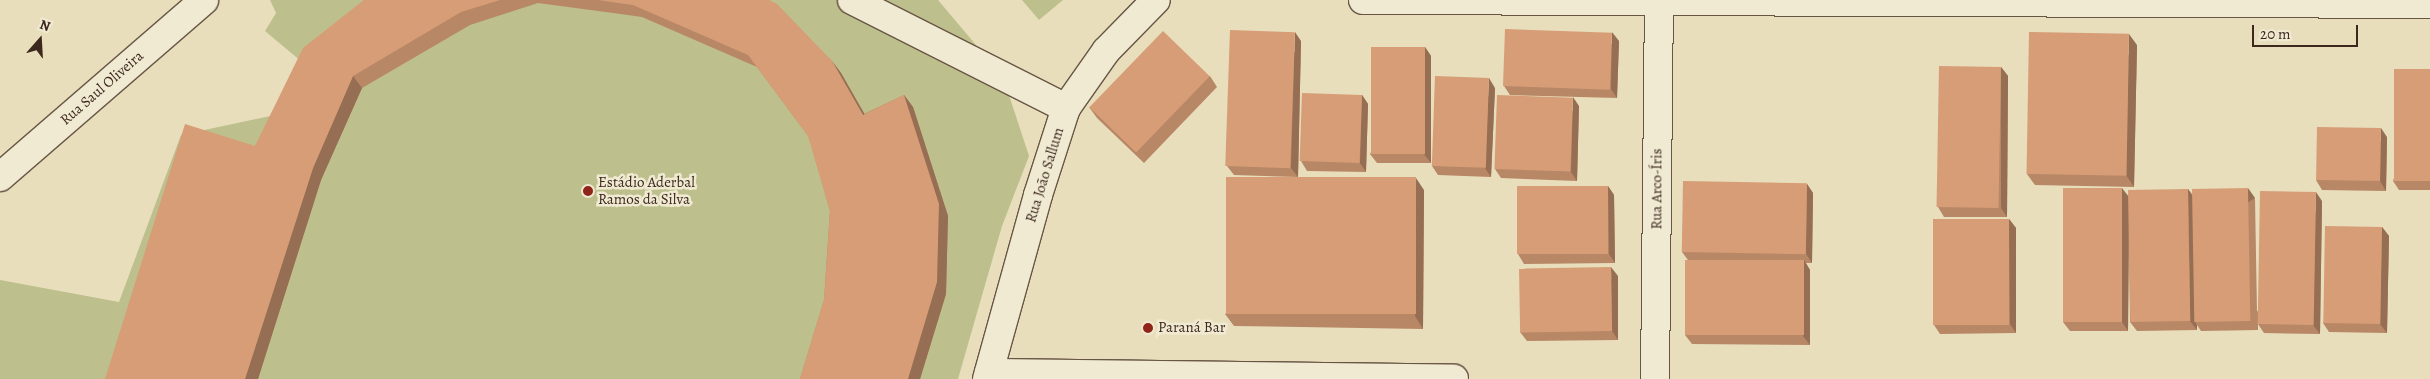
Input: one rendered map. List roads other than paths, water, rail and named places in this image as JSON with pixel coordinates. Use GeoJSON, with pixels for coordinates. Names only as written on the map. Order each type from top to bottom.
{"type":"FeatureCollection","features":[{"type":"Feature","properties":{"kind":"street","name":"Rua Saul Oliveira"},"geometry":{"type":"LineString","coordinates":[[0,177],[204,0]]}},
{"type":"Feature","properties":{"kind":"street"},"geometry":{"type":"LineString","coordinates":[[852,0],[1066,108]]}},
{"type":"Feature","properties":{"kind":"street","name":"Rua João Sallum"},"geometry":{"type":"LineString","coordinates":[[988,376],[1038,195],[1066,108],[1106,51],[1156,0]]}},
{"type":"Feature","properties":{"kind":"street"},"geometry":{"type":"LineString","coordinates":[[1363,0],[2430,4]]}},
{"type":"Feature","properties":{"kind":"street","name":"Rua Arco-Íris"},"geometry":{"type":"LineString","coordinates":[[1655,379],[1659,0]]}},
{"type":"Feature","properties":{"kind":"street"},"geometry":{"type":"LineString","coordinates":[[988,376],[1454,379]]}},
{"type":"Feature","properties":{"kind":"place","name":"Estádio Aderbal Ramos da Silva"},"geometry":{"type":"Point","coordinates":[588,191]}},
{"type":"Feature","properties":{"kind":"place","name":"Paraná Bar"},"geometry":{"type":"Point","coordinates":[1148,328]}}]}
